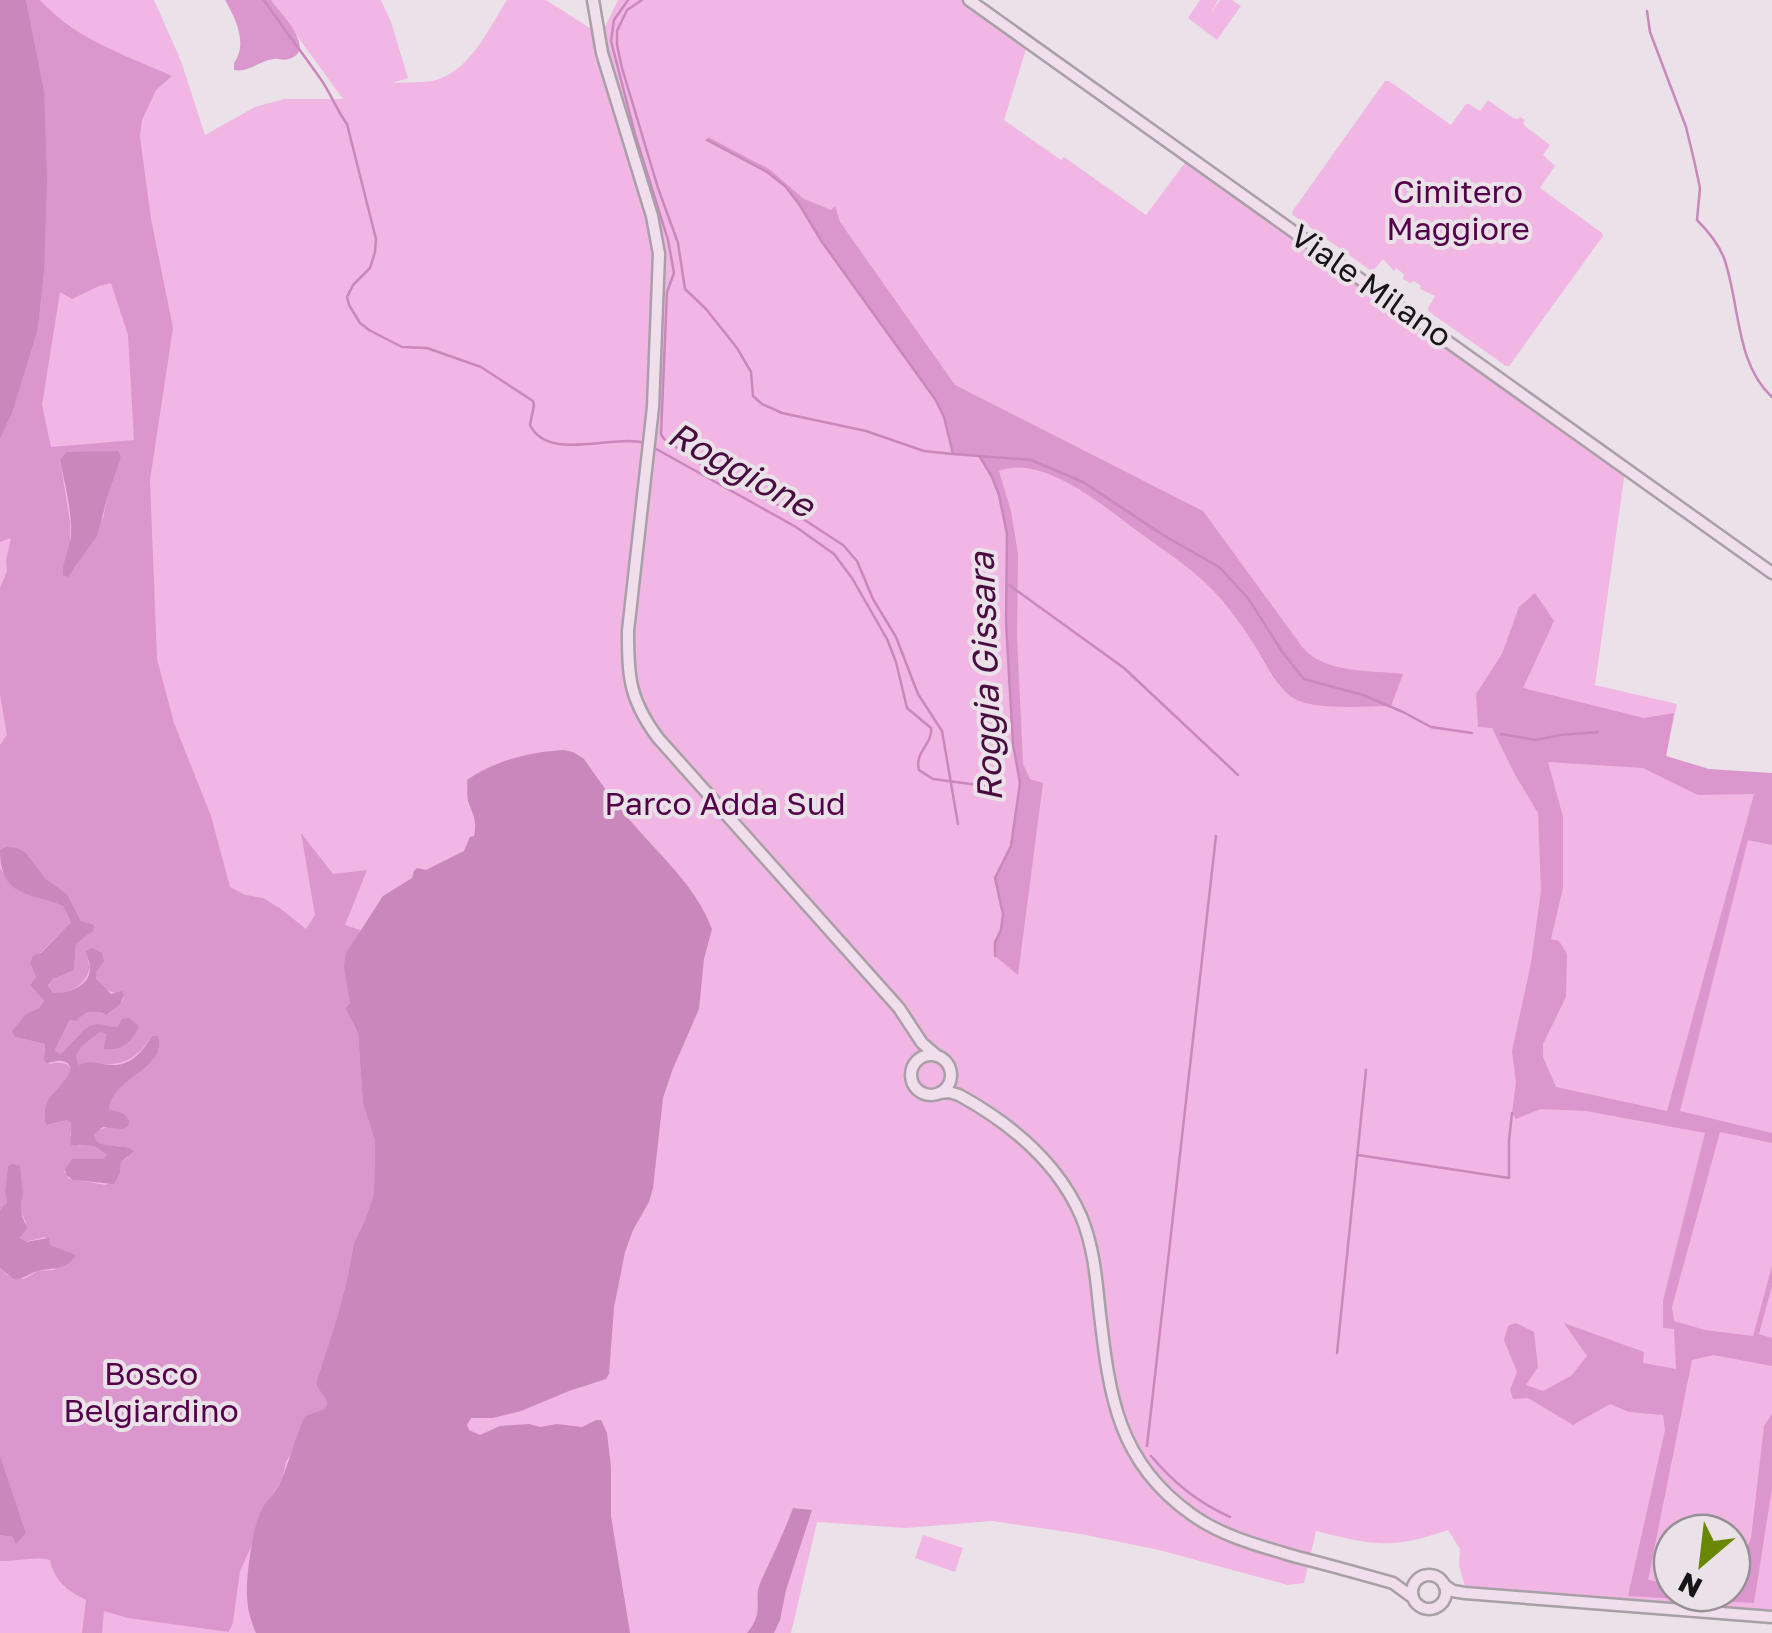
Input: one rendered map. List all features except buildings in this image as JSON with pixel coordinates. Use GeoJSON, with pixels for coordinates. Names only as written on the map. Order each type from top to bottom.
{"type":"FeatureCollection","features":[{"type":"Feature","properties":{"kind":"street"},"geometry":{"type":"LineString","coordinates":[[593,0],[602,53],[658,244],[653,407],[628,632],[630,680],[638,707],[658,738],[898,1008],[917,1035],[946,1062],[958,1089],[1012,1129],[1061,1180],[1077,1208],[1093,1257],[1115,1410],[1126,1439],[1163,1490],[1191,1514],[1234,1537],[1393,1583],[1406,1584],[1434,1576],[1454,1591],[1465,1593],[1772,1616]]}},
{"type":"Feature","properties":{"kind":"street","name":"Viale Milano"},"geometry":{"type":"LineString","coordinates":[[969,0],[1772,573]]}},
{"type":"Feature","properties":{"kind":"street"},"geometry":{"type":"LineString","coordinates":[[917,1035],[920,1048],[912,1072],[917,1089],[926,1094],[956,1094],[974,1103]]}},
{"type":"Feature","properties":{"kind":"street"},"geometry":{"type":"LineString","coordinates":[[917,1062],[926,1056],[937,1056]]}},
{"type":"Feature","properties":{"kind":"street"},"geometry":{"type":"LineString","coordinates":[[939,1093],[948,1086],[951,1073]]}},
{"type":"Feature","properties":{"kind":"street"},"geometry":{"type":"LineString","coordinates":[[1412,1597],[1417,1580]]}},
{"type":"Feature","properties":{"kind":"street"},"geometry":{"type":"LineString","coordinates":[[1393,1583],[1428,1609],[1451,1595],[1465,1593]]}},
{"type":"Feature","properties":{"kind":"street"},"geometry":{"type":"LineString","coordinates":[[1444,1585],[1444,1599]]}},
{"type":"Feature","properties":{"kind":"green space","name":"Parco Adda Sud"},"geometry":{"type":"Polygon","coordinates":[[[0,0],[154,0],[181,61],[205,135],[255,107],[284,99],[343,99],[271,0],[381,0],[408,78],[392,83],[432,81],[457,69],[477,48],[507,0],[546,0],[593,30],[604,29],[618,0],[963,0],[1027,46],[1004,120],[1146,215],[1187,160],[1625,471],[1595,685],[1677,704],[1666,756],[1710,770],[1772,774],[1772,1610],[1752,1608],[1752,1513],[1652,1513],[1652,1601],[1465,1586],[1459,1566],[1460,1549],[1448,1530],[1396,1543],[1353,1540],[1316,1531],[1304,1583],[1288,1585],[1159,1550],[992,1521],[906,1528],[817,1522],[791,1633],[0,1633],[0,0]]]}},
{"type":"Feature","properties":{"kind":"green space","name":"Bosco Belgiardino"},"geometry":{"type":"Polygon","coordinates":[[[26,0],[40,0],[85,36],[172,76],[156,90],[142,120],[140,137],[151,219],[173,328],[150,480],[157,659],[174,723],[211,816],[230,887],[263,898],[306,929],[315,915],[301,833],[333,874],[367,870],[345,925],[360,930],[346,953],[350,1003],[345,1008],[358,1033],[363,1104],[375,1141],[374,1193],[354,1243],[336,1321],[316,1383],[327,1405],[305,1416],[282,1479],[259,1515],[254,1540],[240,1571],[229,1632],[104,1611],[102,1633],[82,1633],[86,1600],[63,1584],[50,1560],[0,1561],[0,1535],[26,1533],[0,1455],[0,1268],[8,1275],[24,1279],[38,1271],[54,1270],[70,1253],[49,1245],[45,1237],[25,1242],[20,1238],[26,1222],[21,1209],[23,1195],[8,1166],[7,1202],[0,1210],[0,868],[21,889],[63,906],[71,922],[30,963],[36,977],[30,985],[44,1001],[26,1014],[15,1037],[45,1044],[49,1064],[62,1063],[71,1069],[64,1085],[48,1101],[45,1122],[48,1125],[67,1120],[71,1123],[70,1135],[78,1146],[94,1146],[108,1156],[72,1159],[64,1172],[69,1179],[106,1185],[120,1173],[121,1162],[128,1157],[121,1146],[107,1147],[97,1142],[94,1134],[111,1126],[116,1112],[109,1109],[114,1094],[152,1061],[159,1049],[152,1036],[129,1060],[79,1065],[76,1056],[81,1047],[100,1032],[106,1033],[105,1049],[119,1048],[122,1019],[117,1027],[99,1024],[79,1034],[60,1054],[55,1050],[71,1019],[93,1011],[108,1015],[124,995],[106,989],[87,957],[90,967],[81,983],[71,990],[53,993],[48,987],[53,979],[74,970],[76,944],[93,931],[93,924],[81,921],[67,894],[46,879],[26,853],[0,850],[0,745],[7,735],[0,695],[0,588],[7,571],[11,538],[0,542],[0,439],[13,411],[38,329],[44,272],[44,90],[26,0]],[[111,283],[72,299],[60,292],[42,405],[51,447],[134,440],[128,335],[111,283]],[[119,451],[60,460],[75,568],[103,518],[121,458],[119,451]]]}},
{"type":"Feature","properties":{"kind":"green space"},"geometry":{"type":"Polygon","coordinates":[[[225,0],[271,0],[294,31],[300,48],[297,54],[234,70],[240,40],[225,0]]]}},
{"type":"Feature","properties":{"kind":"green space"},"geometry":{"type":"Polygon","coordinates":[[[1200,0],[1218,0],[1211,13],[1220,0],[1232,0],[1241,6],[1217,40],[1188,18],[1200,0]]]}},
{"type":"Feature","properties":{"kind":"green space","name":"Cimitero Maggiore"},"geometry":{"type":"Polygon","coordinates":[[[1385,81],[1451,125],[1466,104],[1480,111],[1488,100],[1513,118],[1525,120],[1526,127],[1550,145],[1543,155],[1555,166],[1540,188],[1602,233],[1509,366],[1428,311],[1435,296],[1420,289],[1414,281],[1403,279],[1404,274],[1396,268],[1394,271],[1383,259],[1370,270],[1293,215],[1385,81]]]}},
{"type":"Feature","properties":{"kind":"green space"},"geometry":{"type":"Polygon","coordinates":[[[708,137],[769,169],[804,199],[831,210],[835,206],[840,222],[955,385],[1203,511],[1303,648],[1313,656],[1336,667],[1403,674],[1391,706],[1327,706],[1293,698],[1276,680],[1222,600],[1183,564],[1092,498],[1054,476],[1016,467],[999,471],[1018,554],[1023,764],[1030,779],[1043,783],[1018,975],[995,956],[1003,915],[995,878],[1011,846],[1020,783],[1013,744],[1006,622],[1007,534],[999,495],[980,457],[953,454],[935,399],[785,186],[707,140],[708,137]]]}},
{"type":"Feature","properties":{"kind":"green space"},"geometry":{"type":"Polygon","coordinates":[[[1535,593],[1554,621],[1523,688],[1644,718],[1674,713],[1666,756],[1709,769],[1772,773],[1772,845],[1748,840],[1680,1111],[1772,1133],[1772,1143],[1720,1132],[1672,1307],[1674,1321],[1705,1330],[1753,1336],[1772,1266],[1772,1286],[1759,1334],[1772,1338],[1772,1366],[1713,1355],[1692,1360],[1661,1513],[1652,1513],[1648,1580],[1652,1581],[1652,1597],[1628,1596],[1665,1430],[1663,1415],[1629,1412],[1610,1404],[1573,1425],[1528,1398],[1513,1399],[1510,1390],[1517,1372],[1504,1340],[1508,1326],[1516,1323],[1534,1332],[1538,1367],[1526,1385],[1543,1391],[1571,1376],[1587,1356],[1564,1323],[1644,1352],[1643,1363],[1676,1369],[1674,1329],[1663,1328],[1663,1301],[1705,1133],[1586,1111],[1541,1109],[1516,1119],[1512,1113],[1516,1082],[1512,1051],[1531,963],[1541,891],[1538,813],[1492,728],[1478,727],[1476,694],[1502,654],[1519,607],[1535,593]],[[1548,762],[1563,817],[1563,888],[1551,939],[1559,941],[1567,954],[1566,997],[1543,1044],[1543,1057],[1556,1087],[1667,1111],[1754,794],[1698,795],[1643,768],[1548,762]]]}},
{"type":"Feature","properties":{"kind":"green space"},"geometry":{"type":"Polygon","coordinates":[[[1772,1414],[1772,1488],[1754,1603],[1752,1529],[1764,1426],[1772,1414]]]}},
{"type":"Feature","properties":{"kind":"green space"},"geometry":{"type":"Polygon","coordinates":[[[923,1535],[963,1548],[955,1572],[915,1558],[923,1535]]]}},
{"type":"Feature","properties":{"kind":"shaded area"},"geometry":{"type":"Polygon","coordinates":[[[0,0],[26,0],[44,90],[47,179],[38,329],[13,411],[0,439],[0,0]]]}},
{"type":"Feature","properties":{"kind":"shaded area"},"geometry":{"type":"Polygon","coordinates":[[[119,451],[121,458],[97,536],[68,577],[63,575],[71,526],[60,460],[66,452],[119,451]]]}},
{"type":"Feature","properties":{"kind":"shaded area"},"geometry":{"type":"Polygon","coordinates":[[[563,750],[584,759],[690,890],[712,929],[704,959],[699,1009],[663,1098],[653,1188],[625,1252],[614,1308],[609,1374],[606,1379],[521,1411],[493,1418],[471,1418],[467,1425],[480,1435],[500,1426],[582,1427],[601,1420],[607,1433],[611,1516],[630,1633],[256,1633],[247,1595],[256,1526],[262,1509],[280,1483],[305,1416],[327,1405],[316,1383],[336,1321],[354,1243],[374,1193],[375,1141],[363,1104],[358,1033],[345,1008],[350,1003],[344,966],[346,953],[383,896],[412,878],[417,868],[426,870],[464,851],[474,836],[475,826],[467,780],[512,759],[563,750]]]}},
{"type":"Feature","properties":{"kind":"shaded area"},"geometry":{"type":"Polygon","coordinates":[[[7,847],[26,853],[46,879],[67,894],[81,921],[94,927],[76,944],[74,970],[53,979],[48,986],[53,993],[71,990],[87,979],[90,967],[86,951],[92,948],[102,953],[104,961],[96,978],[111,994],[122,991],[124,995],[107,1015],[90,1012],[76,1021],[70,1020],[55,1050],[60,1054],[94,1025],[117,1027],[122,1019],[129,1018],[139,1026],[126,1044],[104,1049],[106,1034],[100,1032],[76,1056],[79,1065],[119,1065],[136,1056],[152,1036],[158,1036],[155,1057],[112,1098],[109,1109],[124,1114],[128,1126],[103,1127],[94,1134],[97,1142],[134,1151],[121,1162],[114,1184],[73,1180],[66,1175],[65,1169],[72,1159],[104,1159],[107,1155],[94,1146],[71,1145],[71,1123],[67,1120],[47,1125],[46,1105],[70,1068],[62,1061],[46,1063],[45,1044],[15,1037],[12,1031],[44,1001],[30,985],[36,977],[30,963],[33,956],[41,953],[71,922],[63,906],[11,885],[1,866],[0,850],[7,847]]]}},
{"type":"Feature","properties":{"kind":"shaded area"},"geometry":{"type":"Polygon","coordinates":[[[8,1166],[20,1166],[22,1216],[27,1228],[20,1238],[26,1242],[49,1238],[50,1245],[76,1255],[64,1266],[14,1279],[0,1268],[0,1210],[7,1202],[8,1166]]]}},
{"type":"Feature","properties":{"kind":"shaded area"},"geometry":{"type":"Polygon","coordinates":[[[0,1455],[26,1533],[16,1544],[13,1537],[0,1535],[0,1455]]]}},
{"type":"Feature","properties":{"kind":"shaded area"},"geometry":{"type":"Polygon","coordinates":[[[793,1508],[812,1510],[780,1620],[774,1633],[747,1633],[756,1618],[761,1581],[793,1508]]]}},
{"type":"Feature","properties":{"kind":"waterway","name":"Roggione"},"geometry":{"type":"LineString","coordinates":[[264,0],[322,81],[347,124],[376,239],[370,268],[347,297],[360,323],[402,347],[427,348],[481,367],[533,401],[530,425],[551,442],[644,443]]}},
{"type":"Feature","properties":{"kind":"waterway"},"geometry":{"type":"LineString","coordinates":[[628,0],[614,20],[611,41],[674,273],[667,292],[661,434],[711,471],[794,513],[843,545],[857,561],[873,599],[896,637],[918,694],[942,731],[958,824]]}},
{"type":"Feature","properties":{"kind":"waterway"},"geometry":{"type":"LineString","coordinates":[[642,0],[627,10],[617,31],[622,68],[678,243],[685,289],[737,348],[751,372],[753,396],[782,413],[866,431],[924,451],[952,454]]}},
{"type":"Feature","properties":{"kind":"waterway"},"geometry":{"type":"LineString","coordinates":[[1647,11],[1650,32],[1686,127],[1694,160],[1700,188],[1697,220],[1724,258],[1745,350],[1760,383],[1772,397]]}},
{"type":"Feature","properties":{"kind":"waterway"},"geometry":{"type":"LineString","coordinates":[[707,140],[785,186],[935,399],[953,454],[1031,460],[1083,482],[1219,567],[1248,598],[1304,679],[1363,695],[1431,727],[1472,733]]}},
{"type":"Feature","properties":{"kind":"waterway","name":"Roggione"},"geometry":{"type":"LineString","coordinates":[[651,446],[796,527],[834,554],[887,639],[907,708],[931,728],[919,758],[919,770],[933,779],[986,786]]}},
{"type":"Feature","properties":{"kind":"waterway","name":"Roggia Gissara"},"geometry":{"type":"LineString","coordinates":[[980,457],[999,495],[1007,534],[1006,622],[1013,744],[1020,783],[1011,846],[995,878],[1003,914],[995,956]]}},
{"type":"Feature","properties":{"kind":"waterway"},"geometry":{"type":"LineString","coordinates":[[1009,585],[1124,668],[1238,775]]}},
{"type":"Feature","properties":{"kind":"waterway"},"geometry":{"type":"LineString","coordinates":[[1501,734],[1536,740],[1598,732]]}},
{"type":"Feature","properties":{"kind":"waterway"},"geometry":{"type":"LineString","coordinates":[[1147,1446],[1216,836]]}},
{"type":"Feature","properties":{"kind":"waterway"},"geometry":{"type":"LineString","coordinates":[[1337,1353],[1366,1070]]}},
{"type":"Feature","properties":{"kind":"waterway"},"geometry":{"type":"LineString","coordinates":[[1358,1155],[1509,1178],[1512,1113]]}},
{"type":"Feature","properties":{"kind":"waterway"},"geometry":{"type":"LineString","coordinates":[[1151,1456],[1187,1491],[1230,1517]]}}]}
